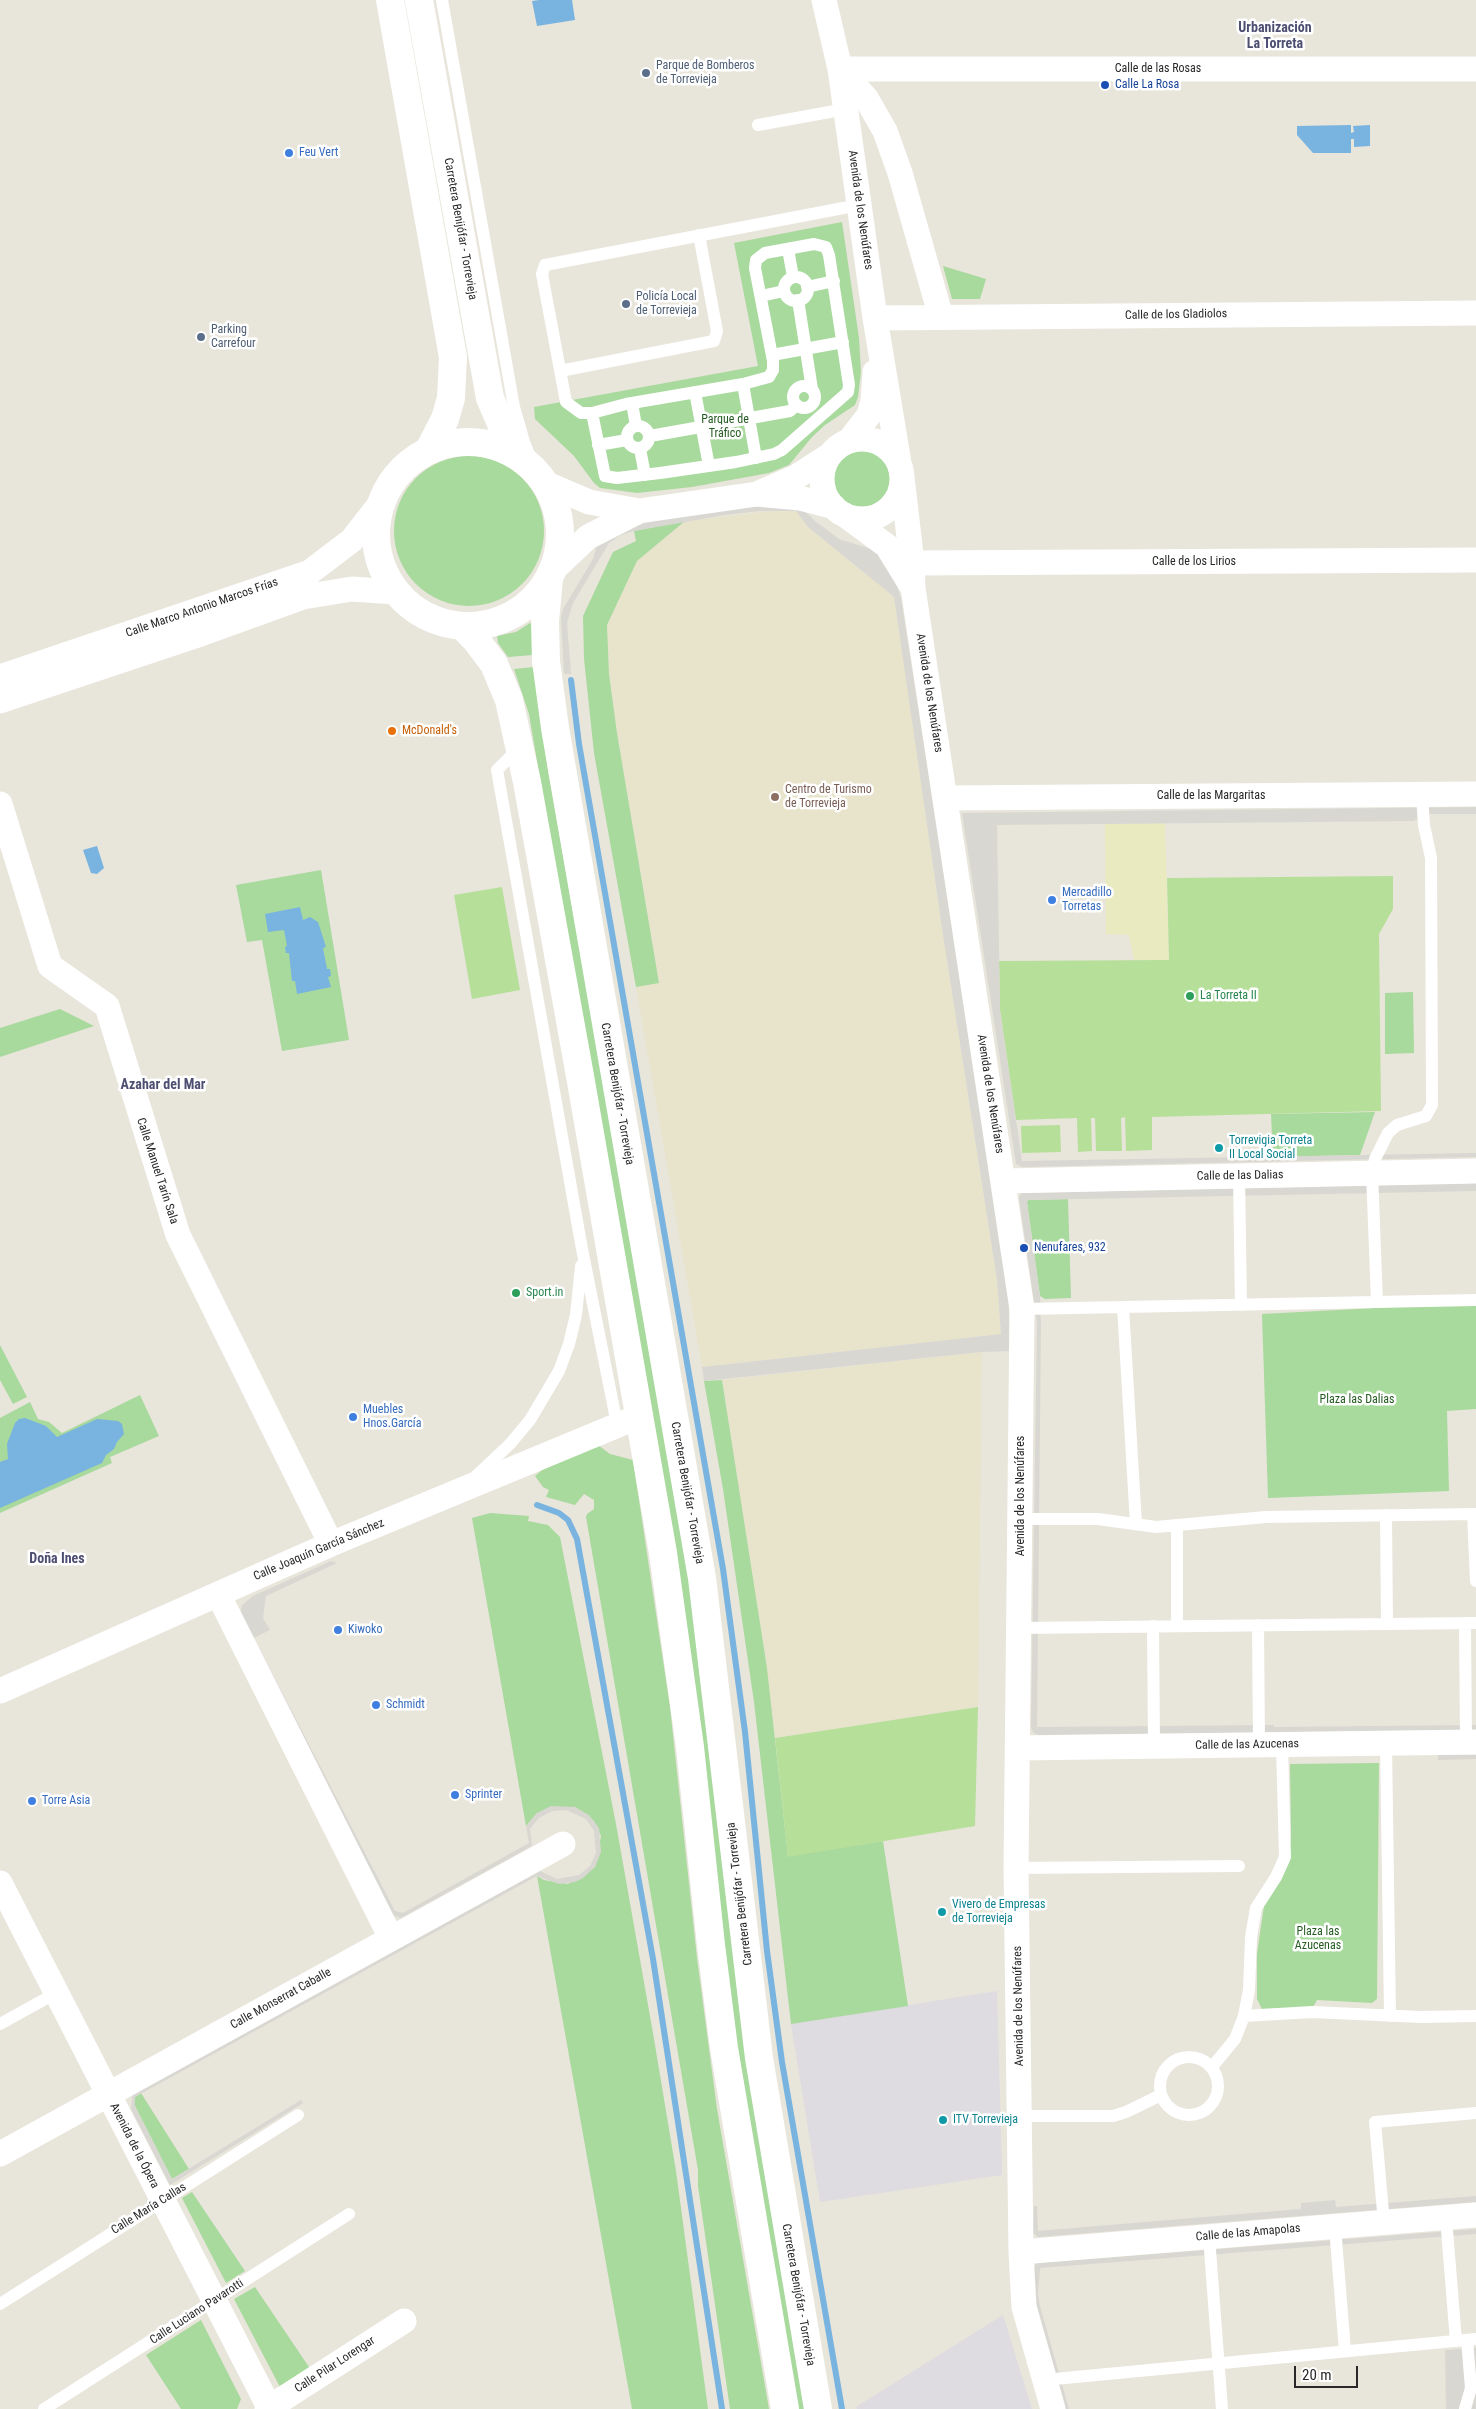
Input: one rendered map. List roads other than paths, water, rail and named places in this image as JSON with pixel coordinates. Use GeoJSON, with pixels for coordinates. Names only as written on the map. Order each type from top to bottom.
{"type":"FeatureCollection","features":[{"type":"Feature","properties":{"kind":"main road"},"geometry":{"type":"LineString","coordinates":[[390,0],[453,357],[451,398],[444,419],[429,450]]}},
{"type":"Feature","properties":{"kind":"main road","name":"Carretera Benijófar - Torrevieja"},"geometry":{"type":"LineString","coordinates":[[419,0],[490,398],[560,520],[561,537],[551,575],[545,621],[546,661],[555,728],[702,1578],[712,1649],[758,2048],[818,2409]]}},
{"type":"Feature","properties":{"kind":"main road"},"geometry":{"type":"LineString","coordinates":[[532,469],[498,446],[481,442],[446,444],[429,450],[402,470],[391,482],[380,504],[376,522],[376,541],[379,559],[386,577],[396,592],[417,611],[442,622],[462,626],[483,625],[503,619],[521,610],[531,601],[551,575]]}},
{"type":"Feature","properties":{"kind":"main road"},"geometry":{"type":"LineString","coordinates":[[462,626],[476,640],[494,664],[503,682],[520,747],[629,1420],[678,1658],[724,2048],[785,2409]]}},
{"type":"Feature","properties":{"kind":"street","name":"Avenida de los Nenúfares"},"geometry":{"type":"LineString","coordinates":[[824,0],[840,69],[875,318],[901,470],[912,563],[912,588],[1004,1181],[1022,1309],[1016,1868],[1020,2252],[1024,2307],[1053,2409]]}},
{"type":"Feature","properties":{"kind":"street","name":"Avenida de los Nenúfares"},"geometry":{"type":"LineString","coordinates":[[840,69],[866,98],[885,131],[900,173],[941,317]]}},
{"type":"Feature","properties":{"kind":"street","name":"Calle de las Rosas"},"geometry":{"type":"LineString","coordinates":[[840,69],[1476,69]]}},
{"type":"Feature","properties":{"kind":"street","name":"Calle de los Gladiolos"},"geometry":{"type":"LineString","coordinates":[[875,318],[1476,313]]}},
{"type":"Feature","properties":{"kind":"street","name":"Avenida de los Nenúfares"},"geometry":{"type":"LineString","coordinates":[[840,448],[869,415],[873,401],[880,350]]}},
{"type":"Feature","properties":{"kind":"street"},"geometry":{"type":"LineString","coordinates":[[532,469],[589,502],[639,511],[757,494],[800,498],[838,510],[854,518],[878,516],[888,509],[896,500],[901,489],[901,470],[893,453],[873,440],[861,439],[840,448],[796,476],[757,494]]}},
{"type":"Feature","properties":{"kind":"street"},"geometry":{"type":"LineString","coordinates":[[838,510],[826,497],[823,482],[824,466],[840,448]]}},
{"type":"Feature","properties":{"kind":"street","name":"Calle Marco Antonio Marcos Frías"},"geometry":{"type":"LineString","coordinates":[[0,677],[310,572],[352,540],[380,504]]}},
{"type":"Feature","properties":{"kind":"street","name":"Avenida de los Nenúfares"},"geometry":{"type":"LineString","coordinates":[[838,510],[887,546],[912,588]]}},
{"type":"Feature","properties":{"kind":"street"},"geometry":{"type":"LineString","coordinates":[[551,575],[588,537],[639,511]]}},
{"type":"Feature","properties":{"kind":"street","name":"Calle de los Lirios"},"geometry":{"type":"LineString","coordinates":[[912,563],[1476,560]]}},
{"type":"Feature","properties":{"kind":"street","name":"Calle Marco Antonio Marcos Frías"},"geometry":{"type":"LineString","coordinates":[[0,701],[195,636],[303,597],[352,589],[396,592]]}},
{"type":"Feature","properties":{"kind":"street","name":"Calle de las Margaritas"},"geometry":{"type":"LineString","coordinates":[[945,798],[1476,794]]}},
{"type":"Feature","properties":{"kind":"street","name":"Calle Manuel Tarín Sala"},"geometry":{"type":"LineString","coordinates":[[0,804],[50,966],[107,1006],[178,1235],[331,1544]]}},
{"type":"Feature","properties":{"kind":"street","name":"Calle de las Dalias"},"geometry":{"type":"LineString","coordinates":[[1004,1181],[1476,1171]]}},
{"type":"Feature","properties":{"kind":"street","name":"Calle Joaquín García Sánchez"},"geometry":{"type":"LineString","coordinates":[[0,1691],[331,1544],[629,1420]]}},
{"type":"Feature","properties":{"kind":"street"},"geometry":{"type":"LineString","coordinates":[[218,1594],[391,1938]]}},
{"type":"Feature","properties":{"kind":"street","name":"Calle de las Azucenas"},"geometry":{"type":"LineString","coordinates":[[1018,1748],[1471,1742]]}},
{"type":"Feature","properties":{"kind":"street","name":"Calle Monserrat Caballe"},"geometry":{"type":"LineString","coordinates":[[0,2154],[563,1844]]}},
{"type":"Feature","properties":{"kind":"street","name":"Avenida de la Ópera"},"geometry":{"type":"LineString","coordinates":[[3,1896],[56,1993],[268,2408]]}},
{"type":"Feature","properties":{"kind":"street","name":"Calle de las Amapolas"},"geometry":{"type":"LineString","coordinates":[[1020,2252],[1476,2215]]}},
{"type":"Feature","properties":{"kind":"street","name":"Calle Pilar Lorengar"},"geometry":{"type":"LineString","coordinates":[[268,2408],[404,2321]]}},
{"type":"Feature","properties":{"kind":"lane"},"geometry":{"type":"LineString","coordinates":[[442,0],[514,407],[532,469]]}},
{"type":"Feature","properties":{"kind":"lane"},"geometry":{"type":"LineString","coordinates":[[758,125],[846,109]]}},
{"type":"Feature","properties":{"kind":"lane"},"geometry":{"type":"LineString","coordinates":[[592,413],[603,472],[607,477],[617,478],[645,475],[709,466],[756,458],[782,450],[848,392],[849,385],[834,281],[826,247],[818,244],[765,253],[756,260],[755,268],[772,355],[773,370],[769,377],[743,384],[632,403],[592,413],[581,413],[566,402],[542,274],[545,265],[859,205]]}},
{"type":"Feature","properties":{"kind":"lane"},"geometry":{"type":"LineString","coordinates":[[560,371],[714,341],[717,331],[699,235]]}},
{"type":"Feature","properties":{"kind":"lane"},"geometry":{"type":"LineString","coordinates":[[788,249],[793,277]]}},
{"type":"Feature","properties":{"kind":"lane"},"geometry":{"type":"LineString","coordinates":[[793,277],[804,280],[807,287],[804,297],[798,300],[787,297],[784,291],[785,284],[793,277]]}},
{"type":"Feature","properties":{"kind":"lane"},"geometry":{"type":"LineString","coordinates":[[807,287],[834,281]]}},
{"type":"Feature","properties":{"kind":"lane"},"geometry":{"type":"LineString","coordinates":[[761,296],[784,291]]}},
{"type":"Feature","properties":{"kind":"lane"},"geometry":{"type":"LineString","coordinates":[[650,436],[790,411],[797,406],[793,400],[796,390],[802,386],[812,389],[798,300]]}},
{"type":"Feature","properties":{"kind":"lane"},"geometry":{"type":"LineString","coordinates":[[772,355],[843,342]]}},
{"type":"Feature","properties":{"kind":"lane"},"geometry":{"type":"LineString","coordinates":[[743,384],[756,458]]}},
{"type":"Feature","properties":{"kind":"lane"},"geometry":{"type":"LineString","coordinates":[[695,392],[709,466]]}},
{"type":"Feature","properties":{"kind":"lane"},"geometry":{"type":"LineString","coordinates":[[632,403],[636,426]]}},
{"type":"Feature","properties":{"kind":"lane"},"geometry":{"type":"LineString","coordinates":[[636,426],[645,428],[650,436],[648,443],[640,449]]}},
{"type":"Feature","properties":{"kind":"lane"},"geometry":{"type":"LineString","coordinates":[[636,426],[628,433],[628,440],[631,446],[640,449]]}},
{"type":"Feature","properties":{"kind":"lane"},"geometry":{"type":"LineString","coordinates":[[598,445],[628,440]]}},
{"type":"Feature","properties":{"kind":"lane"},"geometry":{"type":"LineString","coordinates":[[640,449],[645,475]]}},
{"type":"Feature","properties":{"kind":"lane"},"geometry":{"type":"LineString","coordinates":[[520,747],[497,770],[582,1249],[629,1420]]}},
{"type":"Feature","properties":{"kind":"lane"},"geometry":{"type":"LineString","coordinates":[[1377,1302],[1372,1173],[1377,1155],[1388,1133],[1397,1125],[1426,1116],[1432,1105],[1430,858],[1424,825],[1422,795]]}},
{"type":"Feature","properties":{"kind":"lane"},"geometry":{"type":"LineString","coordinates":[[1239,1176],[1241,1305]]}},
{"type":"Feature","properties":{"kind":"lane"},"geometry":{"type":"LineString","coordinates":[[457,1491],[510,1444],[530,1420],[551,1388],[569,1344],[576,1315],[582,1249]]}},
{"type":"Feature","properties":{"kind":"lane"},"geometry":{"type":"LineString","coordinates":[[1022,1309],[1476,1300]]}},
{"type":"Feature","properties":{"kind":"lane"},"geometry":{"type":"LineString","coordinates":[[1123,1307],[1136,1524]]}},
{"type":"Feature","properties":{"kind":"lane"},"geometry":{"type":"LineString","coordinates":[[1021,1519],[1098,1519],[1136,1524],[1176,1526],[1266,1517],[1474,1514],[1476,1581]]}},
{"type":"Feature","properties":{"kind":"lane"},"geometry":{"type":"LineString","coordinates":[[1386,1515],[1387,1624]]}},
{"type":"Feature","properties":{"kind":"lane"},"geometry":{"type":"LineString","coordinates":[[1176,1526],[1177,1626]]}},
{"type":"Feature","properties":{"kind":"lane"},"geometry":{"type":"LineString","coordinates":[[1019,1628],[1470,1623],[1471,1742]]}},
{"type":"Feature","properties":{"kind":"lane"},"geometry":{"type":"LineString","coordinates":[[1212,2067],[1235,2039],[1244,2016],[1250,1990],[1251,1937],[1256,1908],[1276,1877],[1284,1857],[1258,1625]]}},
{"type":"Feature","properties":{"kind":"lane"},"geometry":{"type":"LineString","coordinates":[[1153,1626],[1154,1746]]}},
{"type":"Feature","properties":{"kind":"lane"},"geometry":{"type":"LineString","coordinates":[[1386,1744],[1390,2016]]}},
{"type":"Feature","properties":{"kind":"lane"},"geometry":{"type":"LineString","coordinates":[[1016,1868],[1239,1866]]}},
{"type":"Feature","properties":{"kind":"lane"},"geometry":{"type":"LineString","coordinates":[[0,2024],[56,1993]]}},
{"type":"Feature","properties":{"kind":"lane"},"geometry":{"type":"LineString","coordinates":[[1244,2016],[1303,2012],[1390,2016],[1476,2016]]}},
{"type":"Feature","properties":{"kind":"lane"},"geometry":{"type":"LineString","coordinates":[[1192,2057],[1202,2060],[1212,2067],[1216,2076],[1217,2095],[1205,2111],[1190,2115],[1174,2111],[1166,2104],[1161,2095],[1160,2084],[1163,2072],[1170,2064],[1180,2058],[1192,2057]]}},
{"type":"Feature","properties":{"kind":"lane"},"geometry":{"type":"LineString","coordinates":[[1020,2116],[1112,2116],[1126,2112],[1161,2095]]}},
{"type":"Feature","properties":{"kind":"lane"},"geometry":{"type":"LineString","coordinates":[[1384,2223],[1375,2122],[1476,2114]]}},
{"type":"Feature","properties":{"kind":"lane","name":"Calle María Callas"},"geometry":{"type":"LineString","coordinates":[[0,2304],[298,2115]]}},
{"type":"Feature","properties":{"kind":"lane","name":"Calle Luciano Pavarotti"},"geometry":{"type":"LineString","coordinates":[[44,2409],[349,2214]]}},
{"type":"Feature","properties":{"kind":"lane"},"geometry":{"type":"LineString","coordinates":[[1446,2218],[1474,2392],[1466,2409]]}},
{"type":"Feature","properties":{"kind":"lane"},"geometry":{"type":"LineString","coordinates":[[1335,2226],[1345,2351]]}},
{"type":"Feature","properties":{"kind":"lane"},"geometry":{"type":"LineString","coordinates":[[1209,2237],[1222,2409]]}},
{"type":"Feature","properties":{"kind":"lane"},"geometry":{"type":"LineString","coordinates":[[1044,2380],[1466,2340]]}},
{"type":"Feature","properties":{"kind":"water"},"geometry":{"type":"Polygon","coordinates":[[[572,0],[575,20],[537,26],[532,1],[572,0]]]}},
{"type":"Feature","properties":{"kind":"water"},"geometry":{"type":"Polygon","coordinates":[[[1351,125],[1351,133],[1354,132],[1353,126],[1370,125],[1370,146],[1354,147],[1354,139],[1351,139],[1351,153],[1313,153],[1297,135],[1297,126],[1351,125]]]}},
{"type":"Feature","properties":{"kind":"water"},"geometry":{"type":"Polygon","coordinates":[[[97,846],[104,868],[97,874],[91,873],[83,850],[97,846]]]}},
{"type":"Feature","properties":{"kind":"water"},"geometry":{"type":"Polygon","coordinates":[[[300,907],[303,920],[310,917],[318,922],[326,947],[323,948],[327,969],[330,969],[331,976],[328,977],[331,987],[297,994],[295,981],[292,981],[289,953],[286,953],[285,947],[287,946],[284,930],[268,932],[265,914],[300,907]]]}},
{"type":"Feature","properties":{"kind":"water"},"geometry":{"type":"Polygon","coordinates":[[[25,1418],[46,1426],[57,1437],[97,1419],[118,1421],[122,1424],[124,1434],[114,1449],[106,1455],[102,1463],[0,1508],[0,1462],[8,1459],[7,1444],[15,1423],[19,1419],[25,1418]]]}},
{"type":"Feature","properties":{"kind":"waterway"},"geometry":{"type":"LineString","coordinates":[[571,680],[579,744],[723,1569],[745,1732],[767,1951],[782,2062],[842,2409]]}},
{"type":"Feature","properties":{"kind":"waterway"},"geometry":{"type":"LineString","coordinates":[[537,1505],[559,1513],[568,1520],[577,1539],[653,1959],[722,2409]]}},
{"type":"Feature","properties":{"kind":"place","name":"Parque de Bomberos de Torrevieja"},"geometry":{"type":"Point","coordinates":[646,73]}},
{"type":"Feature","properties":{"kind":"place","name":"Calle La Rosa"},"geometry":{"type":"Point","coordinates":[1105,85]}},
{"type":"Feature","properties":{"kind":"place","name":"Feu Vert"},"geometry":{"type":"Point","coordinates":[289,153]}},
{"type":"Feature","properties":{"kind":"place","name":"Policía Local de Torrevieja"},"geometry":{"type":"Point","coordinates":[626,304]}},
{"type":"Feature","properties":{"kind":"place","name":"Parking Carrefour"},"geometry":{"type":"Point","coordinates":[201,337]}},
{"type":"Feature","properties":{"kind":"place","name":"McDonald's"},"geometry":{"type":"Point","coordinates":[392,731]}},
{"type":"Feature","properties":{"kind":"place","name":"Centro de Turismo de Torrevieja"},"geometry":{"type":"Point","coordinates":[775,797]}},
{"type":"Feature","properties":{"kind":"place","name":"Mercadillo Torretas"},"geometry":{"type":"Point","coordinates":[1052,900]}},
{"type":"Feature","properties":{"kind":"place","name":"La Torreta II"},"geometry":{"type":"Point","coordinates":[1190,996]}},
{"type":"Feature","properties":{"kind":"place","name":"Torrevigia Torreta II Local Social"},"geometry":{"type":"Point","coordinates":[1219,1148]}},
{"type":"Feature","properties":{"kind":"place","name":"Nenufares, 932"},"geometry":{"type":"Point","coordinates":[1024,1248]}},
{"type":"Feature","properties":{"kind":"place","name":"Sport.in"},"geometry":{"type":"Point","coordinates":[516,1293]}},
{"type":"Feature","properties":{"kind":"place","name":"Muebles Hnos.García"},"geometry":{"type":"Point","coordinates":[353,1417]}},
{"type":"Feature","properties":{"kind":"place","name":"Kiwoko"},"geometry":{"type":"Point","coordinates":[338,1630]}},
{"type":"Feature","properties":{"kind":"place","name":"Schmidt"},"geometry":{"type":"Point","coordinates":[376,1705]}},
{"type":"Feature","properties":{"kind":"place","name":"Sprinter"},"geometry":{"type":"Point","coordinates":[455,1795]}},
{"type":"Feature","properties":{"kind":"place","name":"Torre Asia"},"geometry":{"type":"Point","coordinates":[32,1801]}},
{"type":"Feature","properties":{"kind":"place","name":"Vivero de Empresas de Torrevieja"},"geometry":{"type":"Point","coordinates":[942,1912]}},
{"type":"Feature","properties":{"kind":"place","name":"ITV Torrevieja"},"geometry":{"type":"Point","coordinates":[943,2120]}},
{"type":"Feature","properties":{"kind":"district","name":"Urbanización La Torreta"},"geometry":{"type":"Point","coordinates":[1275,36]}},
{"type":"Feature","properties":{"kind":"district","name":"Azahar del Mar"},"geometry":{"type":"Point","coordinates":[163,1085]}},
{"type":"Feature","properties":{"kind":"district","name":"Doña Ines"},"geometry":{"type":"Point","coordinates":[57,1559]}},
{"type":"Feature","properties":{"kind":"park label","name":"Parque de Tráfico"},"geometry":{"type":"Point","coordinates":[725,427]}},
{"type":"Feature","properties":{"kind":"park label","name":"Plaza las Dalias"},"geometry":{"type":"Point","coordinates":[1357,1400]}},
{"type":"Feature","properties":{"kind":"park label","name":"Plaza las Azucenas"},"geometry":{"type":"Point","coordinates":[1318,1939]}}]}
